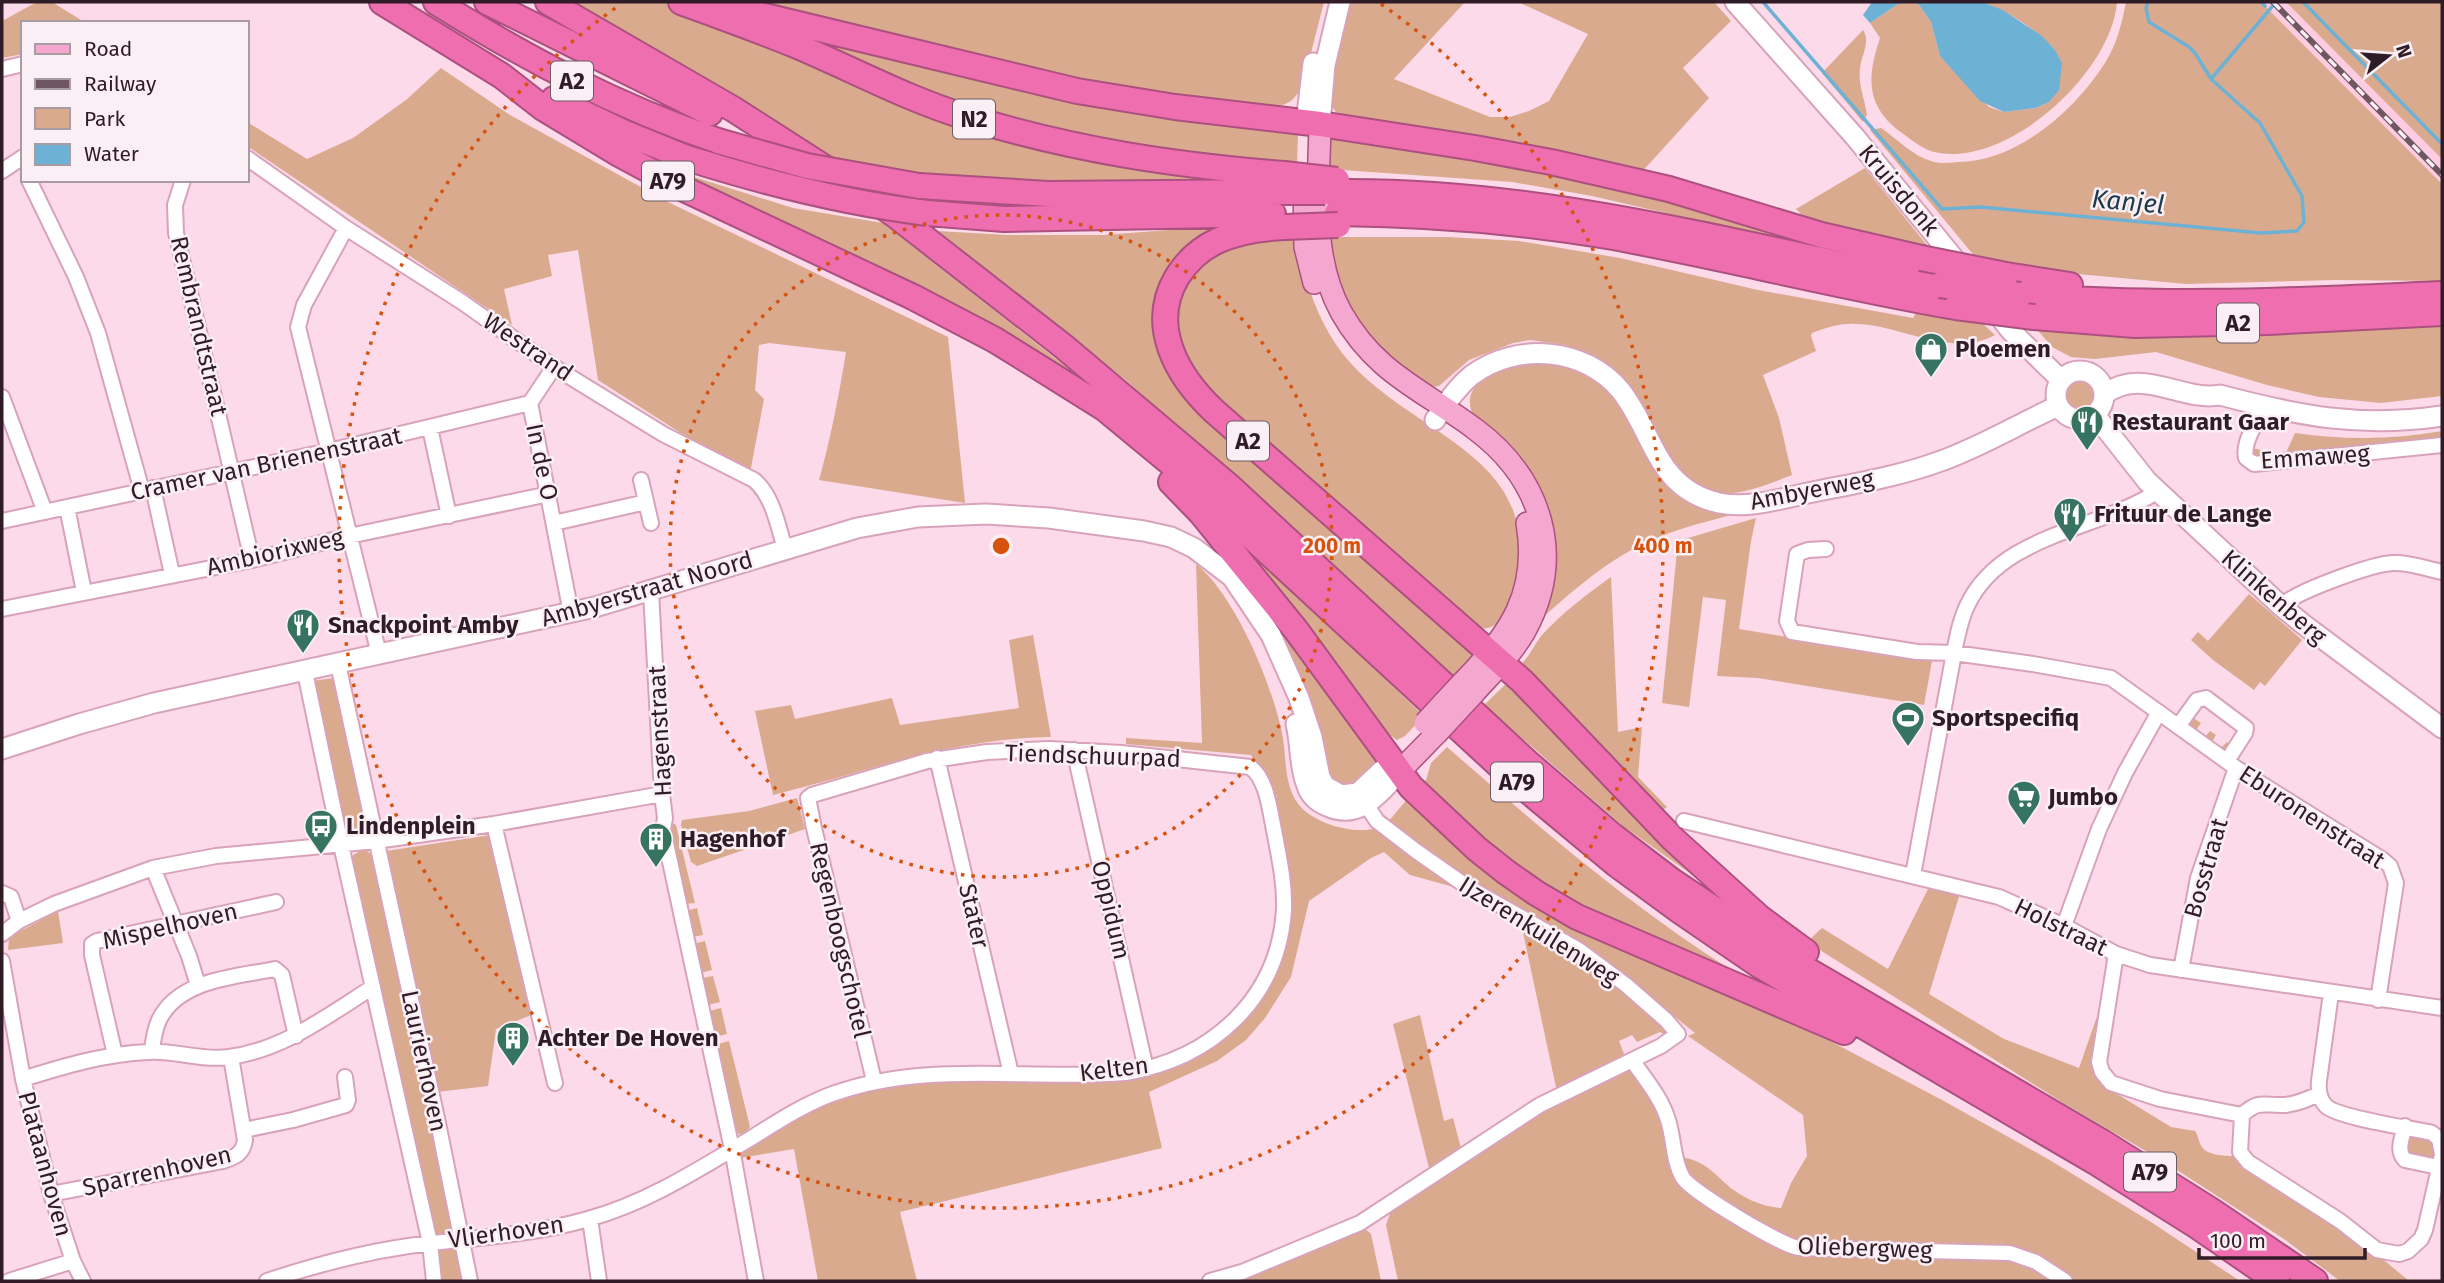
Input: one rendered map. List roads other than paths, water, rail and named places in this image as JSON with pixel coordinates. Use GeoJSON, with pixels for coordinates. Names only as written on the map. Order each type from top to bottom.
{"type":"FeatureCollection","features":[{"type":"Feature","properties":{"kind":"highway","name":"A2"},"geometry":{"type":"LineString","coordinates":[[382,2],[502,76],[623,132],[687,158],[791,189],[859,204],[922,223],[1285,202],[1337,203],[1366,192],[1461,197],[1608,216],[1940,285],[2013,285]]}},
{"type":"Feature","properties":{"kind":"highway","name":"A2"},"geometry":{"type":"LineString","coordinates":[[436,2],[562,76],[632,108],[718,141],[807,166],[919,186],[1048,194],[1337,203],[1445,225],[1477,219],[1605,236],[1867,292],[2034,317],[2135,325],[2268,322],[2442,313]]}},
{"type":"Feature","properties":{"kind":"highway","name":"A79"},"geometry":{"type":"LineString","coordinates":[[487,2],[718,117],[841,185],[922,223],[1063,346],[1175,438],[1527,762],[1614,836],[1714,910],[1781,954],[2172,1186],[2315,1281]]}},
{"type":"Feature","properties":{"kind":"highway","name":"A79"},"geometry":{"type":"LineString","coordinates":[[548,2],[733,109],[884,207],[922,223]]}},
{"type":"Feature","properties":{"kind":"highway","name":"N2"},"geometry":{"type":"LineString","coordinates":[[681,2],[795,45],[908,96],[964,116],[1079,148],[1203,167],[1285,202]]}},
{"type":"Feature","properties":{"kind":"highway","name":"N2"},"geometry":{"type":"LineString","coordinates":[[707,2],[1077,91],[1175,107],[1313,123]]}},
{"type":"Feature","properties":{"kind":"highway","name":"A79"},"geometry":{"type":"LineString","coordinates":[[502,76],[543,108],[619,154],[682,188],[913,297],[995,340],[1063,381],[1149,443],[1515,780],[1616,864],[1679,911],[1759,965],[2151,1196],[2277,1281]]}},
{"type":"Feature","properties":{"kind":"highway","name":"A2"},"geometry":{"type":"LineString","coordinates":[[1313,123],[1551,162],[1669,189],[1821,235],[1921,258],[2013,285],[2097,302],[2171,303],[2442,294]]}},
{"type":"Feature","properties":{"kind":"highway","name":"A2"},"geometry":{"type":"LineString","coordinates":[[1285,202],[1250,230],[1218,240],[1187,263],[1171,288],[1165,314],[1168,342],[1179,370],[1197,396],[1496,658]]}},
{"type":"Feature","properties":{"kind":"highway","name":"A79"},"geometry":{"type":"LineString","coordinates":[[1122,423],[1148,457],[1244,564],[1413,789],[1476,849],[1536,893],[1577,918],[1829,1025],[1891,1056],[1957,1082]]}},
{"type":"Feature","properties":{"kind":"highway","name":"A79"},"geometry":{"type":"LineString","coordinates":[[1496,658],[1522,681],[1673,839],[1760,918],[1807,953],[1912,1021],[1980,1071]]}},
{"type":"Feature","properties":{"kind":"main road"},"geometry":{"type":"LineString","coordinates":[[1313,123],[1305,247],[1309,268],[1323,305],[1341,338],[1371,373],[1395,393],[1475,429],[1511,462],[1527,486],[1539,515],[1545,562],[1541,590],[1525,631],[1496,658],[1395,766]]}},
{"type":"Feature","properties":{"kind":"street"},"geometry":{"type":"LineString","coordinates":[[1313,123],[1308,96],[1316,49],[1331,2]]}},
{"type":"Feature","properties":{"kind":"street"},"geometry":{"type":"LineString","coordinates":[[1313,123],[1340,2]]}},
{"type":"Feature","properties":{"kind":"street","name":"Kruisdonk"},"geometry":{"type":"LineString","coordinates":[[1735,2],[1915,209],[2011,331],[2061,380]]}},
{"type":"Feature","properties":{"kind":"street"},"geometry":{"type":"LineString","coordinates":[[2,69],[21,64]]}},
{"type":"Feature","properties":{"kind":"street","name":"Westrand"},"geometry":{"type":"LineString","coordinates":[[248,159],[346,228],[462,302],[554,366],[663,434],[757,482],[769,499],[785,549]]}},
{"type":"Feature","properties":{"kind":"street"},"geometry":{"type":"LineString","coordinates":[[2,171],[21,162]]}},
{"type":"Feature","properties":{"kind":"street"},"geometry":{"type":"LineString","coordinates":[[30,182],[76,278],[98,333],[172,574]]}},
{"type":"Feature","properties":{"kind":"street","name":"Rembrandtstraat"},"geometry":{"type":"LineString","coordinates":[[182,182],[176,205],[176,233],[252,560]]}},
{"type":"Feature","properties":{"kind":"street"},"geometry":{"type":"LineString","coordinates":[[346,228],[304,305],[298,327],[379,654]]}},
{"type":"Feature","properties":{"kind":"street","name":"Ambyerweg"},"geometry":{"type":"LineString","coordinates":[[1439,414],[1459,386],[1493,363],[1534,353],[1569,357],[1600,372],[1620,390],[1657,457],[1678,483],[1702,498],[1741,505],[1802,494],[1938,462],[2059,406]]}},
{"type":"Feature","properties":{"kind":"street","name":"In de O"},"geometry":{"type":"LineString","coordinates":[[554,366],[530,403],[571,613]]}},
{"type":"Feature","properties":{"kind":"street"},"geometry":{"type":"LineString","coordinates":[[2082,371],[2102,386],[2102,407],[2095,415],[2078,420],[2067,416],[2059,406],[2056,392],[2061,380],[2070,373],[2082,371]]}},
{"type":"Feature","properties":{"kind":"street"},"geometry":{"type":"LineString","coordinates":[[2102,386],[2128,371],[2150,371],[2211,385],[2220,395],[2311,417],[2396,421],[2442,416]]}},
{"type":"Feature","properties":{"kind":"street"},"geometry":{"type":"LineString","coordinates":[[2,397],[45,512]]}},
{"type":"Feature","properties":{"kind":"street","name":"Cramer van Brienenstraat"},"geometry":{"type":"LineString","coordinates":[[2,521],[329,451],[530,403]]}},
{"type":"Feature","properties":{"kind":"street","name":"Emmaweg"},"geometry":{"type":"LineString","coordinates":[[2262,406],[2258,421],[2245,446],[2249,462],[2264,464],[2442,445]]}},
{"type":"Feature","properties":{"kind":"street","name":"Klinkenberg"},"geometry":{"type":"LineString","coordinates":[[2095,415],[2147,481],[2281,606],[2442,728]]}},
{"type":"Feature","properties":{"kind":"street"},"geometry":{"type":"LineString","coordinates":[[430,428],[449,516]]}},
{"type":"Feature","properties":{"kind":"street"},"geometry":{"type":"LineString","coordinates":[[640,480],[651,523]]}},
{"type":"Feature","properties":{"kind":"street"},"geometry":{"type":"LineString","coordinates":[[1913,875],[1954,653],[1962,618],[1971,598],[2008,560],[2032,545],[2133,507],[2158,491]]}},
{"type":"Feature","properties":{"kind":"street","name":"Ambiorixweg"},"geometry":{"type":"LineString","coordinates":[[2,609],[252,560],[349,536],[548,494]]}},
{"type":"Feature","properties":{"kind":"street","name":"In de O"},"geometry":{"type":"LineString","coordinates":[[554,523],[646,502]]}},
{"type":"Feature","properties":{"kind":"street"},"geometry":{"type":"LineString","coordinates":[[67,507],[84,592]]}},
{"type":"Feature","properties":{"kind":"street","name":"Ambyerstraat Noord"},"geometry":{"type":"LineString","coordinates":[[2,749],[79,724],[154,704],[571,613],[651,592],[857,528],[904,519],[1010,515],[1163,535],[1189,545],[1232,577],[1280,651],[1312,737],[1322,782],[1338,794],[1362,799]]}},
{"type":"Feature","properties":{"kind":"street","name":"Eburonenstraat"},"geometry":{"type":"LineString","coordinates":[[1826,550],[1797,554],[1787,621],[1792,632],[1917,652],[1954,653],[2111,678],[2232,764],[2384,860],[2390,866],[2396,883],[2378,1000]]}},
{"type":"Feature","properties":{"kind":"street"},"geometry":{"type":"LineString","coordinates":[[2281,606],[2297,595],[2373,566],[2395,563],[2442,572]]}},
{"type":"Feature","properties":{"kind":"street","name":"Hagenstraat"},"geometry":{"type":"LineString","coordinates":[[651,592],[665,818],[663,829],[732,1149],[756,1281]]}},
{"type":"Feature","properties":{"kind":"street"},"geometry":{"type":"LineString","coordinates":[[338,664],[376,841]]}},
{"type":"Feature","properties":{"kind":"street"},"geometry":{"type":"LineString","coordinates":[[305,672],[341,845]]}},
{"type":"Feature","properties":{"kind":"street","name":"Eburonenstraat"},"geometry":{"type":"LineString","coordinates":[[2179,725],[2197,700],[2206,698],[2246,728],[2232,764]]}},
{"type":"Feature","properties":{"kind":"street"},"geometry":{"type":"LineString","coordinates":[[2064,926],[2099,829],[2125,773],[2159,712]]}},
{"type":"Feature","properties":{"kind":"street","name":"Tiendschuurpad"},"geometry":{"type":"LineString","coordinates":[[808,798],[815,793],[937,758],[998,751],[1074,750],[1184,759],[1250,767],[1257,772]]}},
{"type":"Feature","properties":{"kind":"street","name":"Oppidum"},"geometry":{"type":"LineString","coordinates":[[1074,750],[1146,1069]]}},
{"type":"Feature","properties":{"kind":"street","name":"Stater"},"geometry":{"type":"LineString","coordinates":[[937,758],[1011,1074]]}},
{"type":"Feature","properties":{"kind":"street","name":"Bosstraat"},"geometry":{"type":"LineString","coordinates":[[2181,970],[2198,878],[2232,764]]}},
{"type":"Feature","properties":{"kind":"street"},"geometry":{"type":"LineString","coordinates":[[1362,799],[1395,766]]}},
{"type":"Feature","properties":{"kind":"street","name":"Kelten"},"geometry":{"type":"LineString","coordinates":[[732,1149],[806,1105],[874,1082],[922,1075],[1103,1075],[1146,1069],[1194,1050],[1222,1033],[1243,1013],[1271,967],[1281,930],[1284,888],[1270,813],[1257,772]]}},
{"type":"Feature","properties":{"kind":"street"},"geometry":{"type":"LineString","coordinates":[[2,934],[19,921],[90,889],[153,868],[216,856],[376,841],[494,824],[662,794]]}},
{"type":"Feature","properties":{"kind":"street","name":"Regenboogschotel"},"geometry":{"type":"LineString","coordinates":[[808,798],[874,1082]]}},
{"type":"Feature","properties":{"kind":"street","name":"IJzerenkuilenweg"},"geometry":{"type":"LineString","coordinates":[[1210,1281],[1242,1272],[1331,1237],[1378,1212],[1540,1105],[1678,1034],[1626,985],[1586,955],[1466,886],[1416,851],[1377,821],[1362,799]]}},
{"type":"Feature","properties":{"kind":"street","name":"Holstraat"},"geometry":{"type":"LineString","coordinates":[[1684,821],[1999,897],[2064,926],[2116,954],[2150,965],[2442,1008]]}},
{"type":"Feature","properties":{"kind":"street"},"geometry":{"type":"LineString","coordinates":[[494,824],[555,1083]]}},
{"type":"Feature","properties":{"kind":"street","name":"Laurierhoven"},"geometry":{"type":"LineString","coordinates":[[376,841],[470,1281]]}},
{"type":"Feature","properties":{"kind":"street","name":"Laurierhoven"},"geometry":{"type":"LineString","coordinates":[[341,845],[430,1243],[433,1281]]}},
{"type":"Feature","properties":{"kind":"street"},"geometry":{"type":"LineString","coordinates":[[153,868],[198,985]]}},
{"type":"Feature","properties":{"kind":"street"},"geometry":{"type":"LineString","coordinates":[[2,893],[11,897],[19,921]]}},
{"type":"Feature","properties":{"kind":"street","name":"Mispelhoven"},"geometry":{"type":"LineString","coordinates":[[115,1055],[92,955],[92,944],[175,922],[276,902]]}},
{"type":"Feature","properties":{"kind":"street"},"geometry":{"type":"LineString","coordinates":[[2116,954],[2099,1062],[2110,1083],[2160,1099],[2242,1115]]}},
{"type":"Feature","properties":{"kind":"street","name":"Plataanhoven"},"geometry":{"type":"LineString","coordinates":[[2,961],[9,1039],[23,1079],[51,1194],[73,1261],[83,1281]]}},
{"type":"Feature","properties":{"kind":"street"},"geometry":{"type":"LineString","coordinates":[[152,1051],[160,1018],[175,1000],[198,985],[278,970],[282,975],[296,1036]]}},
{"type":"Feature","properties":{"kind":"street"},"geometry":{"type":"LineString","coordinates":[[23,1079],[83,1060],[115,1055],[152,1051],[205,1058],[231,1057],[258,1050],[296,1036],[373,987]]}},
{"type":"Feature","properties":{"kind":"street"},"geometry":{"type":"LineString","coordinates":[[2319,1094],[2289,1105],[2260,1103],[2251,1107],[2242,1115],[2240,1152],[2248,1162],[2340,1222],[2377,1250],[2399,1254],[2408,1251],[2421,1239],[2425,1230],[2441,1159],[2439,1139],[2432,1133],[2334,1112],[2326,1106],[2319,1094],[2319,1081],[2331,993]]}},
{"type":"Feature","properties":{"kind":"street","name":"Sparrenhoven"},"geometry":{"type":"LineString","coordinates":[[51,1194],[234,1157],[243,1151],[244,1130],[231,1057]]}},
{"type":"Feature","properties":{"kind":"street","name":"Oliebergweg"},"geometry":{"type":"LineString","coordinates":[[1632,1060],[1662,1105],[1684,1180],[1698,1192],[1782,1243],[1799,1248],[2010,1253],[2036,1262],[2065,1281]]}},
{"type":"Feature","properties":{"kind":"street","name":"Sparrenhoven"},"geometry":{"type":"LineString","coordinates":[[244,1130],[346,1105],[348,1100],[345,1077]]}},
{"type":"Feature","properties":{"kind":"street"},"geometry":{"type":"LineString","coordinates":[[2405,1126],[2399,1150],[2405,1160],[2441,1159]]}},
{"type":"Feature","properties":{"kind":"street","name":"Vlierhoven"},"geometry":{"type":"LineString","coordinates":[[267,1281],[295,1277],[368,1253],[430,1243],[542,1231],[590,1219],[677,1181],[732,1149]]}},
{"type":"Feature","properties":{"kind":"street"},"geometry":{"type":"LineString","coordinates":[[590,1219],[599,1281]]}},
{"type":"Feature","properties":{"kind":"street"},"geometry":{"type":"LineString","coordinates":[[9,1281],[73,1261]]}},
{"type":"Feature","properties":{"kind":"water"},"geometry":{"type":"Polygon","coordinates":[[[1872,2],[1912,2],[1898,4],[1870,23],[1863,15],[1872,2]]]}},
{"type":"Feature","properties":{"kind":"water"},"geometry":{"type":"Polygon","coordinates":[[[1912,2],[1982,2],[2003,10],[2042,36],[2055,50],[2062,63],[2059,90],[2049,102],[2036,108],[2004,112],[1980,101],[1940,56],[1931,22],[1919,5],[1912,2]]]}},
{"type":"Feature","properties":{"kind":"waterway","name":"Kanjel"},"geometry":{"type":"LineString","coordinates":[[1763,2],[1942,209],[1980,207],[2261,233],[2297,231],[2304,222],[2302,196],[2260,123],[2211,79],[2276,2]]}},
{"type":"Feature","properties":{"kind":"waterway"},"geometry":{"type":"LineString","coordinates":[[2148,2],[2146,8],[2149,22],[2189,47],[2211,79]]}},
{"type":"Feature","properties":{"kind":"waterway"},"geometry":{"type":"LineString","coordinates":[[2261,2],[2265,6]]}},
{"type":"Feature","properties":{"kind":"waterway","name":"Kanjel"},"geometry":{"type":"LineString","coordinates":[[2303,2],[2442,144]]}},
{"type":"Feature","properties":{"kind":"railway"},"geometry":{"type":"LineString","coordinates":[[2273,2],[2442,175]]}},
{"type":"Feature","properties":{"kind":"place","name":"Ploemen"},"geometry":{"type":"Point","coordinates":[1931,379]}},
{"type":"Feature","properties":{"kind":"place","name":"Restaurant Gaar"},"geometry":{"type":"Point","coordinates":[2087,452]}},
{"type":"Feature","properties":{"kind":"place","name":"Frituur de Lange"},"geometry":{"type":"Point","coordinates":[2070,544]}},
{"type":"Feature","properties":{"kind":"place","name":"Snackpoint Amby"},"geometry":{"type":"Point","coordinates":[303,655]}},
{"type":"Feature","properties":{"kind":"place","name":"Sportspecifiq"},"geometry":{"type":"Point","coordinates":[1908,748]}},
{"type":"Feature","properties":{"kind":"place","name":"Jumbo"},"geometry":{"type":"Point","coordinates":[2024,827]}},
{"type":"Feature","properties":{"kind":"place","name":"Lindenplein"},"geometry":{"type":"Point","coordinates":[321,856]}},
{"type":"Feature","properties":{"kind":"place","name":"Hagenhof"},"geometry":{"type":"Point","coordinates":[656,869]}},
{"type":"Feature","properties":{"kind":"place","name":"Achter De Hoven"},"geometry":{"type":"Point","coordinates":[513,1068]}}]}
